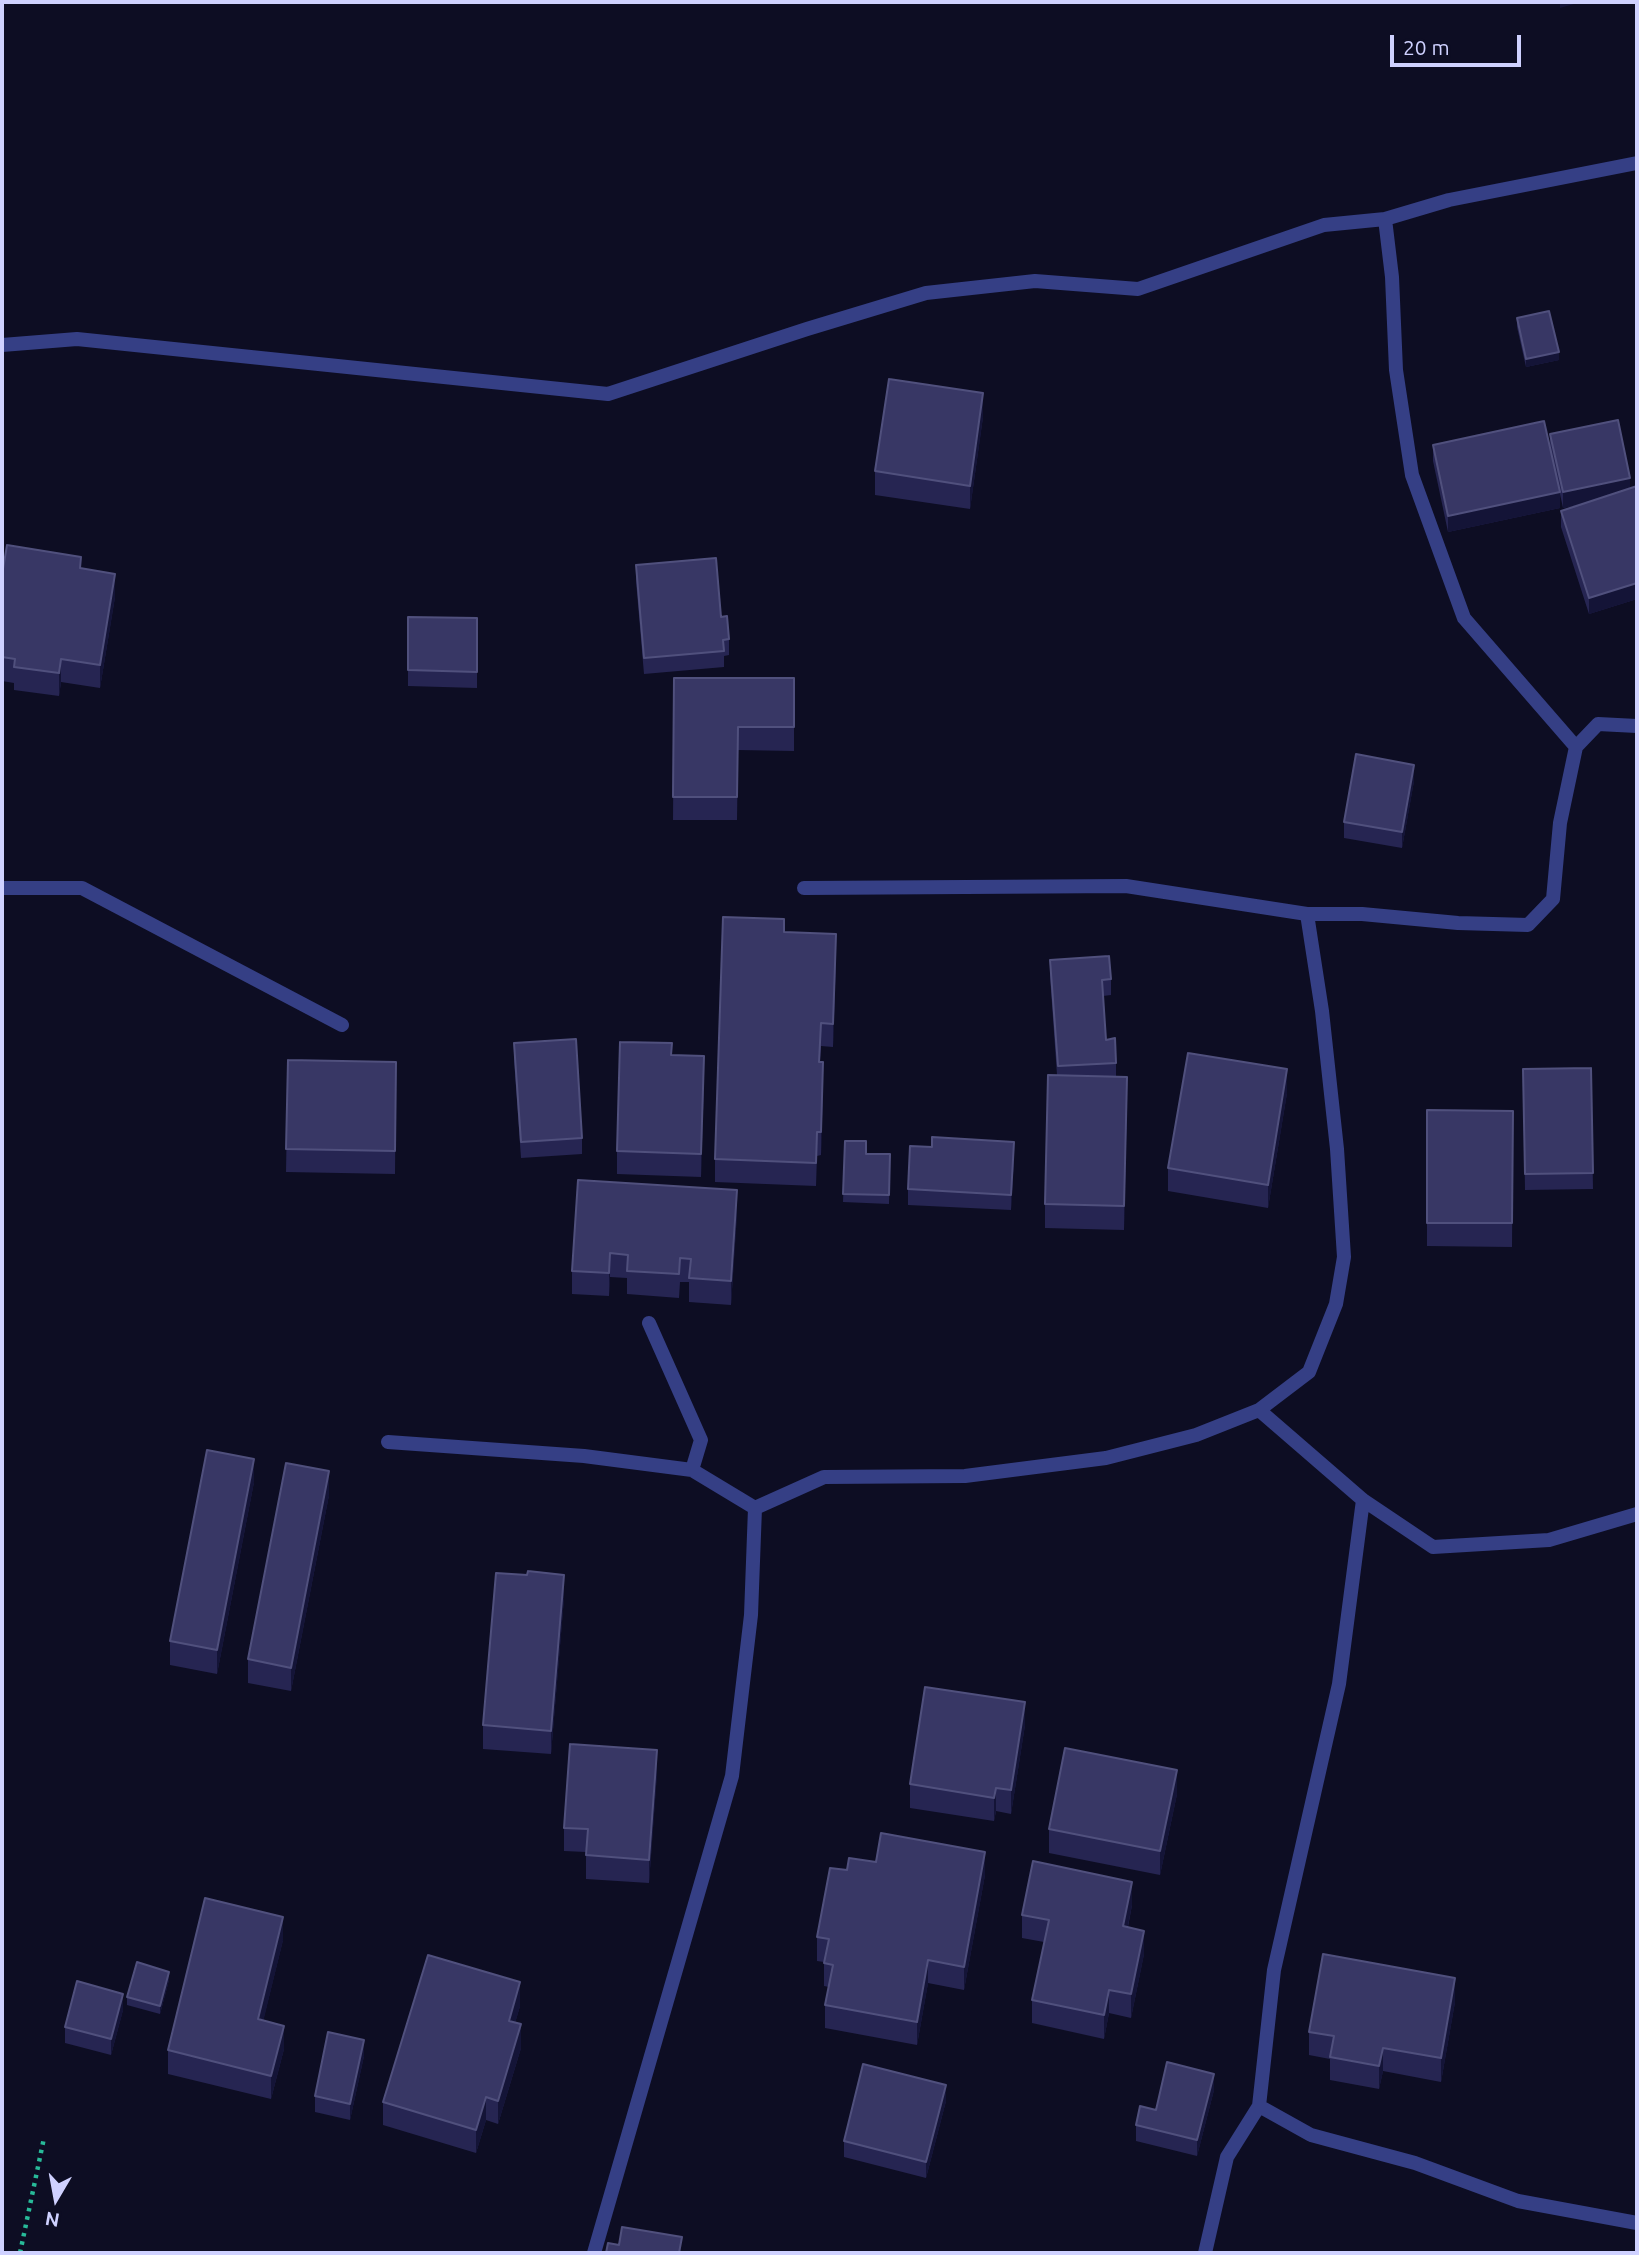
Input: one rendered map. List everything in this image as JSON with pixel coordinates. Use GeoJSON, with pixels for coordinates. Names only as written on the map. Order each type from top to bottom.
{"type":"FeatureCollection","features":[{"type":"Feature","properties":{"kind":"street"},"geometry":{"type":"LineString","coordinates":[[2,345],[77,339],[608,394],[926,293],[1035,281],[1138,289],[1324,225],[1385,219],[1449,200],[1637,163]]}},
{"type":"Feature","properties":{"kind":"street"},"geometry":{"type":"LineString","coordinates":[[1385,219],[1392,276],[1395,370],[1412,475],[1459,605],[1464,618],[1576,747]]}},
{"type":"Feature","properties":{"kind":"street"},"geometry":{"type":"LineString","coordinates":[[804,888],[1126,886],[1307,914],[1362,914],[1458,923],[1528,925],[1553,899],[1560,823],[1576,747],[1598,724],[1637,726]]}},
{"type":"Feature","properties":{"kind":"street"},"geometry":{"type":"LineString","coordinates":[[2,888],[82,888],[342,1025]]}},
{"type":"Feature","properties":{"kind":"street"},"geometry":{"type":"LineString","coordinates":[[755,1508],[824,1477],[964,1476],[1106,1458],[1196,1434],[1259,1410],[1310,1372],[1336,1304],[1344,1257],[1337,1149],[1322,1011],[1307,914]]}},
{"type":"Feature","properties":{"kind":"street"},"geometry":{"type":"LineString","coordinates":[[649,1323],[701,1440],[692,1470]]}},
{"type":"Feature","properties":{"kind":"street"},"geometry":{"type":"LineString","coordinates":[[1259,1410],[1363,1500],[1433,1547],[1549,1540],[1637,1514]]}},
{"type":"Feature","properties":{"kind":"street"},"geometry":{"type":"LineString","coordinates":[[388,1442],[584,1456],[692,1470],[755,1508]]}},
{"type":"Feature","properties":{"kind":"street"},"geometry":{"type":"LineString","coordinates":[[1205,2253],[1227,2157],[1259,2106],[1274,1970],[1339,1684],[1363,1500]]}},
{"type":"Feature","properties":{"kind":"street"},"geometry":{"type":"LineString","coordinates":[[594,2253],[732,1776],[751,1615],[755,1508]]}},
{"type":"Feature","properties":{"kind":"street"},"geometry":{"type":"LineString","coordinates":[[1259,2106],[1311,2135],[1415,2164],[1518,2201],[1637,2223]]}},
{"type":"Feature","properties":{"kind":"path"},"geometry":{"type":"LineString","coordinates":[[20,2253],[44,2138]]}},
{"type":"Feature","properties":{"kind":"building"},"geometry":{"type":"Polygon","coordinates":[[[1549,311],[1559,352],[1526,359],[1517,318],[1549,311]]]}},
{"type":"Feature","properties":{"kind":"building"},"geometry":{"type":"Polygon","coordinates":[[[889,379],[983,393],[970,486],[875,471],[889,379]]]}},
{"type":"Feature","properties":{"kind":"building"},"geometry":{"type":"Polygon","coordinates":[[[1618,420],[1630,478],[1563,492],[1550,434],[1618,420]]]}},
{"type":"Feature","properties":{"kind":"building"},"geometry":{"type":"Polygon","coordinates":[[[1544,421],[1560,492],[1448,516],[1433,445],[1544,421]]]}},
{"type":"Feature","properties":{"kind":"building"},"geometry":{"type":"Polygon","coordinates":[[[1637,486],[1637,583],[1589,598],[1561,511],[1637,486]]]}},
{"type":"Feature","properties":{"kind":"building"},"geometry":{"type":"Polygon","coordinates":[[[7,545],[81,557],[80,568],[115,574],[100,665],[61,659],[59,673],[14,667],[15,659],[2,657],[2,575],[7,545]]]}},
{"type":"Feature","properties":{"kind":"building"},"geometry":{"type":"Polygon","coordinates":[[[716,558],[721,617],[727,616],[729,639],[723,640],[724,651],[644,658],[636,565],[716,558]]]}},
{"type":"Feature","properties":{"kind":"building"},"geometry":{"type":"Polygon","coordinates":[[[408,617],[477,618],[477,672],[408,670],[408,617]]]}},
{"type":"Feature","properties":{"kind":"building"},"geometry":{"type":"Polygon","coordinates":[[[674,678],[794,678],[794,727],[738,727],[737,797],[673,797],[674,678]]]}},
{"type":"Feature","properties":{"kind":"building"},"geometry":{"type":"Polygon","coordinates":[[[1356,754],[1414,765],[1402,832],[1344,822],[1356,754]]]}},
{"type":"Feature","properties":{"kind":"building"},"geometry":{"type":"Polygon","coordinates":[[[723,917],[784,919],[784,932],[836,934],[833,1024],[821,1023],[821,1132],[817,1132],[816,1163],[715,1159],[723,917]]]}},
{"type":"Feature","properties":{"kind":"building"},"geometry":{"type":"Polygon","coordinates":[[[1109,956],[1111,979],[1102,980],[1106,1040],[1115,1038],[1116,1063],[1058,1066],[1050,960],[1109,956]]]}},
{"type":"Feature","properties":{"kind":"building"},"geometry":{"type":"Polygon","coordinates":[[[576,1039],[582,1138],[521,1142],[514,1043],[576,1039]]]}},
{"type":"Feature","properties":{"kind":"building"},"geometry":{"type":"Polygon","coordinates":[[[620,1042],[672,1043],[671,1055],[704,1056],[701,1154],[617,1151],[620,1042]]]}},
{"type":"Feature","properties":{"kind":"building"},"geometry":{"type":"Polygon","coordinates":[[[1188,1053],[1287,1069],[1268,1185],[1168,1168],[1188,1053]]]}},
{"type":"Feature","properties":{"kind":"building"},"geometry":{"type":"Polygon","coordinates":[[[288,1060],[396,1062],[395,1151],[286,1149],[288,1060]]]}},
{"type":"Feature","properties":{"kind":"building"},"geometry":{"type":"Polygon","coordinates":[[[1591,1068],[1593,1173],[1525,1174],[1523,1069],[1591,1068]]]}},
{"type":"Feature","properties":{"kind":"building"},"geometry":{"type":"Polygon","coordinates":[[[1048,1075],[1127,1077],[1124,1206],[1045,1204],[1048,1075]]]}},
{"type":"Feature","properties":{"kind":"building"},"geometry":{"type":"Polygon","coordinates":[[[1427,1110],[1513,1111],[1512,1223],[1427,1223],[1427,1110]]]}},
{"type":"Feature","properties":{"kind":"building"},"geometry":{"type":"Polygon","coordinates":[[[932,1137],[1014,1142],[1011,1195],[908,1189],[910,1146],[932,1147],[932,1137]]]}},
{"type":"Feature","properties":{"kind":"building"},"geometry":{"type":"Polygon","coordinates":[[[845,1141],[866,1141],[866,1154],[890,1154],[889,1195],[843,1194],[845,1141]]]}},
{"type":"Feature","properties":{"kind":"building"},"geometry":{"type":"Polygon","coordinates":[[[578,1180],[737,1190],[731,1281],[689,1278],[691,1259],[680,1258],[679,1274],[627,1271],[628,1255],[610,1253],[609,1273],[572,1271],[578,1180]]]}},
{"type":"Feature","properties":{"kind":"building"},"geometry":{"type":"Polygon","coordinates":[[[207,1450],[254,1459],[217,1650],[170,1641],[207,1450]]]}},
{"type":"Feature","properties":{"kind":"building"},"geometry":{"type":"Polygon","coordinates":[[[286,1463],[329,1471],[291,1668],[248,1659],[286,1463]]]}},
{"type":"Feature","properties":{"kind":"building"},"geometry":{"type":"Polygon","coordinates":[[[528,1571],[564,1575],[551,1731],[483,1725],[496,1573],[527,1575],[528,1571]]]}},
{"type":"Feature","properties":{"kind":"building"},"geometry":{"type":"Polygon","coordinates":[[[925,1687],[1025,1702],[1011,1790],[996,1788],[994,1798],[910,1784],[925,1687]]]}},
{"type":"Feature","properties":{"kind":"building"},"geometry":{"type":"Polygon","coordinates":[[[570,1744],[657,1750],[649,1860],[586,1855],[588,1829],[564,1828],[570,1744]]]}},
{"type":"Feature","properties":{"kind":"building"},"geometry":{"type":"Polygon","coordinates":[[[1065,1748],[1177,1770],[1160,1851],[1049,1829],[1065,1748]]]}},
{"type":"Feature","properties":{"kind":"building"},"geometry":{"type":"Polygon","coordinates":[[[881,1833],[985,1852],[964,1967],[928,1960],[917,2022],[825,2005],[833,1965],[824,1963],[829,1939],[817,1937],[830,1868],[847,1870],[849,1858],[876,1862],[881,1833]]]}},
{"type":"Feature","properties":{"kind":"building"},"geometry":{"type":"Polygon","coordinates":[[[1033,1861],[1132,1882],[1123,1926],[1144,1931],[1131,1994],[1109,1990],[1104,2015],[1032,2000],[1049,1920],[1022,1915],[1033,1861]]]}},
{"type":"Feature","properties":{"kind":"building"},"geometry":{"type":"Polygon","coordinates":[[[205,1898],[283,1917],[258,2019],[284,2026],[271,2076],[168,2050],[205,1898]]]}},
{"type":"Feature","properties":{"kind":"building"},"geometry":{"type":"Polygon","coordinates":[[[1323,1954],[1455,1978],[1441,2058],[1383,2048],[1379,2066],[1330,2057],[1334,2036],[1309,2032],[1323,1954]]]}},
{"type":"Feature","properties":{"kind":"building"},"geometry":{"type":"Polygon","coordinates":[[[428,1955],[520,1982],[509,2021],[521,2024],[498,2101],[486,2097],[476,2130],[383,2102],[428,1955]]]}},
{"type":"Feature","properties":{"kind":"building"},"geometry":{"type":"Polygon","coordinates":[[[137,1962],[169,1972],[160,2006],[127,1997],[137,1962]]]}},
{"type":"Feature","properties":{"kind":"building"},"geometry":{"type":"Polygon","coordinates":[[[77,1981],[123,1994],[111,2039],[65,2027],[77,1981]]]}},
{"type":"Feature","properties":{"kind":"building"},"geometry":{"type":"Polygon","coordinates":[[[328,2032],[364,2040],[350,2104],[315,2096],[328,2032]]]}},
{"type":"Feature","properties":{"kind":"building"},"geometry":{"type":"Polygon","coordinates":[[[1167,2062],[1214,2074],[1197,2140],[1136,2125],[1140,2106],[1156,2110],[1167,2062]]]}},
{"type":"Feature","properties":{"kind":"building"},"geometry":{"type":"Polygon","coordinates":[[[863,2064],[946,2085],[926,2162],[844,2141],[863,2064]]]}},
{"type":"Feature","properties":{"kind":"building"},"geometry":{"type":"Polygon","coordinates":[[[622,2227],[682,2237],[679,2253],[606,2253],[608,2243],[619,2245],[622,2227]]]}}]}
